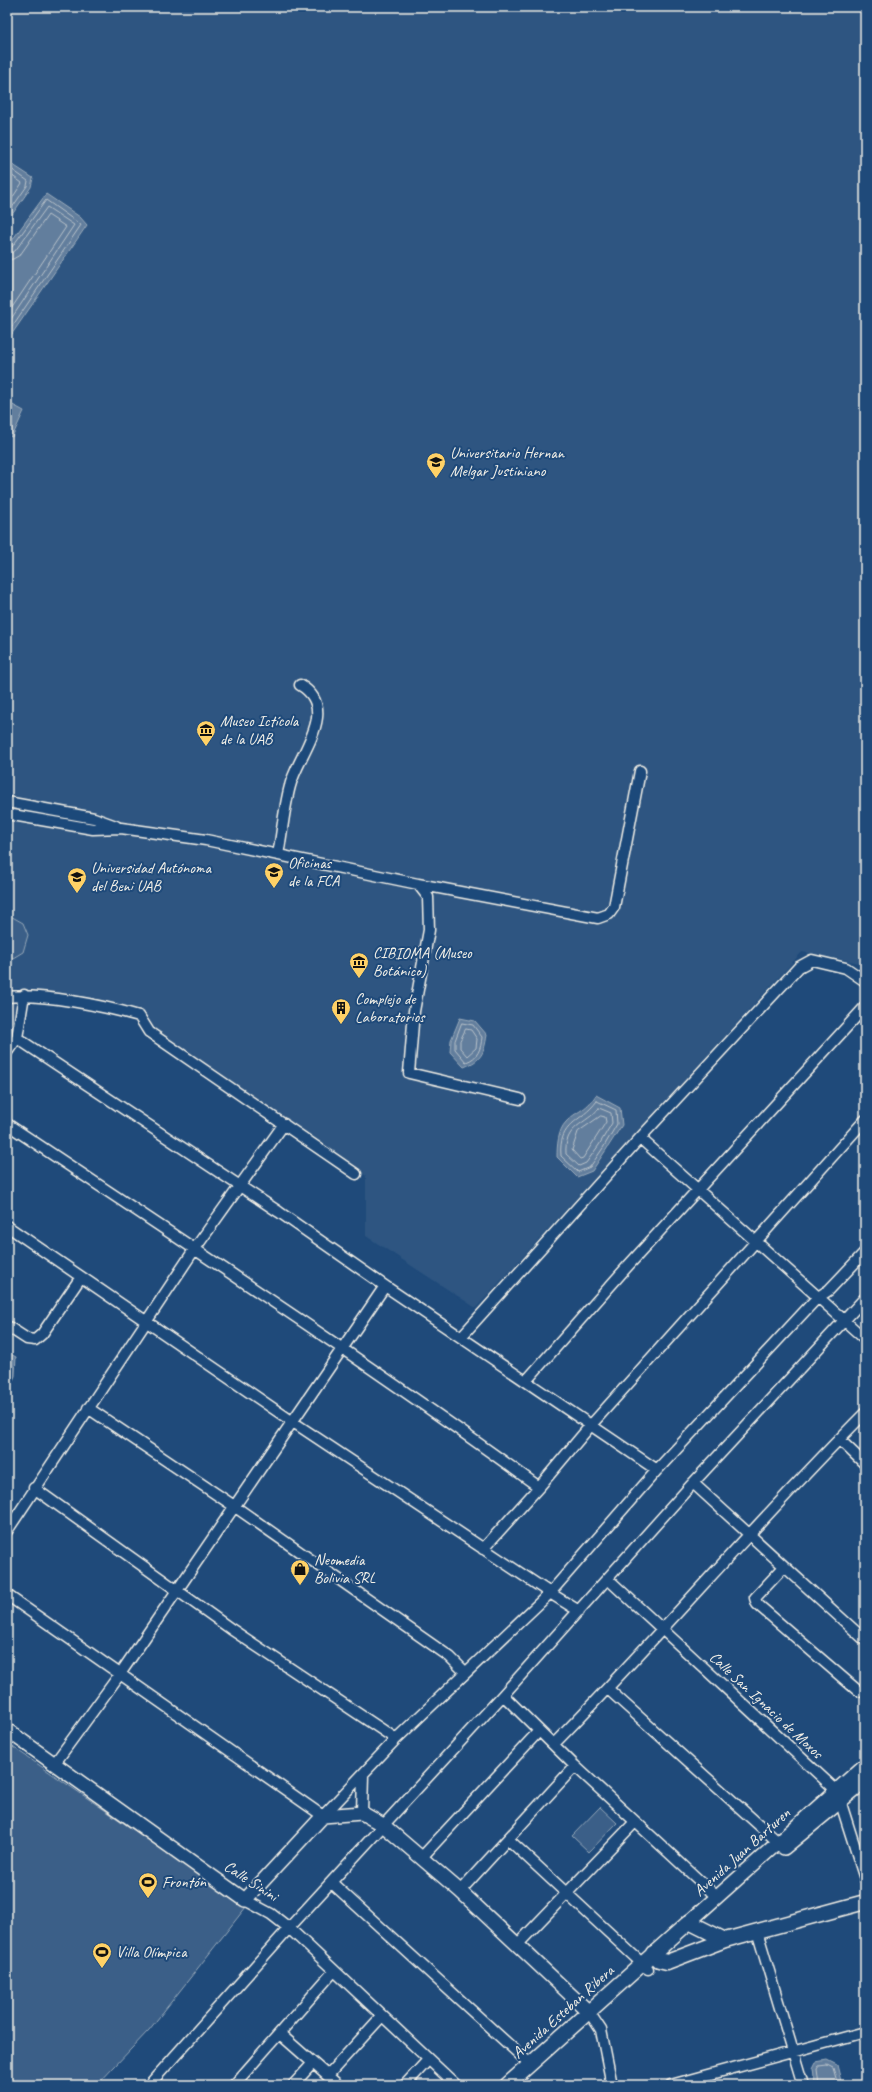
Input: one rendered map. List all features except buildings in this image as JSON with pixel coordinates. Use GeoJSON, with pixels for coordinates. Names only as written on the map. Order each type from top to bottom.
{"type":"FeatureCollection","features":[{"type":"Feature","properties":{"kind":"main road"},"geometry":{"type":"LineString","coordinates":[[656,1957],[667,1962],[724,1940],[865,1902]]}},
{"type":"Feature","properties":{"kind":"main road"},"geometry":{"type":"LineString","coordinates":[[693,1924],[724,1940]]}},
{"type":"Feature","properties":{"kind":"main road","name":"Avenida Juan Barturen"},"geometry":{"type":"LineString","coordinates":[[645,1966],[693,1924]]}},
{"type":"Feature","properties":{"kind":"main road","name":"Avenida Esteban Ribera"},"geometry":{"type":"LineString","coordinates":[[520,2085],[591,2015],[645,1966]]}},
{"type":"Feature","properties":{"kind":"main road","name":"Avenida Esteban Ribera"},"geometry":{"type":"LineString","coordinates":[[507,2085],[530,2064],[591,2015]]}},
{"type":"Feature","properties":{"kind":"street"},"geometry":{"type":"LineString","coordinates":[[278,855],[293,774],[316,725],[316,702],[313,696],[300,685]]}},
{"type":"Feature","properties":{"kind":"street"},"geometry":{"type":"LineString","coordinates":[[7,814],[93,829],[121,828],[206,840],[418,884],[598,918],[609,914],[614,907],[640,771]]}},
{"type":"Feature","properties":{"kind":"street"},"geometry":{"type":"LineString","coordinates":[[7,802],[94,818],[121,828]]}},
{"type":"Feature","properties":{"kind":"street"},"geometry":{"type":"LineString","coordinates":[[418,884],[428,896],[429,930],[414,1011],[409,1073],[520,1099]]}},
{"type":"Feature","properties":{"kind":"street"},"geometry":{"type":"LineString","coordinates":[[461,1337],[640,1138],[799,967],[812,960],[846,968],[865,981]]}},
{"type":"Feature","properties":{"kind":"street"},"geometry":{"type":"LineString","coordinates":[[7,1052],[17,1038],[24,995]]}},
{"type":"Feature","properties":{"kind":"street"},"geometry":{"type":"LineString","coordinates":[[7,997],[24,995],[114,1009],[139,1016],[149,1032],[356,1174]]}},
{"type":"Feature","properties":{"kind":"street"},"geometry":{"type":"LineString","coordinates":[[526,1381],[698,1189],[865,1007]]}},
{"type":"Feature","properties":{"kind":"street"},"geometry":{"type":"LineString","coordinates":[[17,1038],[240,1186],[657,1470]]}},
{"type":"Feature","properties":{"kind":"street"},"geometry":{"type":"LineString","coordinates":[[483,1549],[539,1487],[591,1425],[865,1120]]}},
{"type":"Feature","properties":{"kind":"street"},"geometry":{"type":"LineString","coordinates":[[7,1124],[341,1349],[477,1442],[539,1487]]}},
{"type":"Feature","properties":{"kind":"street"},"geometry":{"type":"LineString","coordinates":[[7,1531],[34,1488],[194,1250],[284,1124]]}},
{"type":"Feature","properties":{"kind":"street"},"geometry":{"type":"LineString","coordinates":[[640,1138],[817,1298],[865,1339]]}},
{"type":"Feature","properties":{"kind":"street"},"geometry":{"type":"LineString","coordinates":[[7,1226],[293,1422],[483,1549],[580,1611]]}},
{"type":"Feature","properties":{"kind":"street"},"geometry":{"type":"LineString","coordinates":[[245,1900],[396,1739],[550,1593],[657,1470],[817,1298],[828,1290],[865,1252]]}},
{"type":"Feature","properties":{"kind":"street"},"geometry":{"type":"LineString","coordinates":[[7,1326],[26,1339],[35,1340],[42,1334],[81,1277]]}},
{"type":"Feature","properties":{"kind":"street"},"geometry":{"type":"LineString","coordinates":[[55,1763],[120,1674],[385,1286]]}},
{"type":"Feature","properties":{"kind":"street"},"geometry":{"type":"LineString","coordinates":[[149,2085],[287,1926],[332,1883],[383,1825],[580,1611],[693,1483],[865,1298]]}},
{"type":"Feature","properties":{"kind":"street"},"geometry":{"type":"LineString","coordinates":[[88,1408],[234,1506],[450,1657],[465,1672]]}},
{"type":"Feature","properties":{"kind":"street"},"geometry":{"type":"LineString","coordinates":[[554,1744],[608,1689],[749,1533],[865,1413]]}},
{"type":"Feature","properties":{"kind":"street"},"geometry":{"type":"LineString","coordinates":[[839,1439],[865,1464]]}},
{"type":"Feature","properties":{"kind":"street"},"geometry":{"type":"LineString","coordinates":[[693,1483],[865,1640]]}},
{"type":"Feature","properties":{"kind":"street"},"geometry":{"type":"LineString","coordinates":[[34,1488],[231,1628],[396,1739]]}},
{"type":"Feature","properties":{"kind":"street"},"geometry":{"type":"LineString","coordinates":[[784,1567],[755,1598],[757,1604],[857,1690],[863,1692],[865,1690]]}},
{"type":"Feature","properties":{"kind":"street","name":"Calle San Ignacio de Moxos"},"geometry":{"type":"LineString","coordinates":[[608,1579],[839,1797]]}},
{"type":"Feature","properties":{"kind":"street"},"geometry":{"type":"LineString","coordinates":[[7,1595],[323,1816],[362,1813],[383,1825],[460,1891],[518,1944],[591,2015],[600,2030],[612,2085]]}},
{"type":"Feature","properties":{"kind":"street"},"geometry":{"type":"LineString","coordinates":[[608,1689],[778,1842]]}},
{"type":"Feature","properties":{"kind":"street"},"geometry":{"type":"LineString","coordinates":[[503,1695],[575,1766],[717,1897]]}},
{"type":"Feature","properties":{"kind":"street","name":"Calle Sinini"},"geometry":{"type":"LineString","coordinates":[[7,1730],[245,1900],[271,1914],[287,1926],[456,2085]]}},
{"type":"Feature","properties":{"kind":"street"},"geometry":{"type":"LineString","coordinates":[[422,1857],[539,1730]]}},
{"type":"Feature","properties":{"kind":"street","name":"Avenida Juan Barturen"},"geometry":{"type":"LineString","coordinates":[[693,1924],[779,1851],[839,1797],[865,1765]]}},
{"type":"Feature","properties":{"kind":"street"},"geometry":{"type":"LineString","coordinates":[[460,1891],[575,1766]]}},
{"type":"Feature","properties":{"kind":"street"},"geometry":{"type":"LineString","coordinates":[[362,1813],[363,1774]]}},
{"type":"Feature","properties":{"kind":"street","name":"Avenida Juan Barturen"},"geometry":{"type":"LineString","coordinates":[[693,1924],[717,1897],[778,1842],[839,1797],[865,1780]]}},
{"type":"Feature","properties":{"kind":"street"},"geometry":{"type":"LineString","coordinates":[[839,1797],[865,1879]]}},
{"type":"Feature","properties":{"kind":"street"},"geometry":{"type":"LineString","coordinates":[[518,1944],[635,1822]]}},
{"type":"Feature","properties":{"kind":"street"},"geometry":{"type":"LineString","coordinates":[[508,1839],[645,1966]]}},
{"type":"Feature","properties":{"kind":"street"},"geometry":{"type":"LineString","coordinates":[[332,1883],[530,2064]]}},
{"type":"Feature","properties":{"kind":"street"},"geometry":{"type":"LineString","coordinates":[[757,1931],[803,2085]]}},
{"type":"Feature","properties":{"kind":"street"},"geometry":{"type":"LineString","coordinates":[[234,2085],[334,1971]]}},
{"type":"Feature","properties":{"kind":"street"},"geometry":{"type":"LineString","coordinates":[[328,2075],[382,2016]]}},
{"type":"Feature","properties":{"kind":"street"},"geometry":{"type":"LineString","coordinates":[[671,2085],[684,2083],[865,2032]]}},
{"type":"Feature","properties":{"kind":"street"},"geometry":{"type":"LineString","coordinates":[[280,2034],[338,2085]]}},
{"type":"Feature","properties":{"kind":"street"},"geometry":{"type":"LineString","coordinates":[[404,2085],[428,2060]]}},
{"type":"Feature","properties":{"kind":"street"},"geometry":{"type":"LineString","coordinates":[[293,2085],[313,2063]]}},
{"type":"Feature","properties":{"kind":"shaded area","name":"Universitario Hernan Melgar Justiniano"},"geometry":{"type":"Polygon","coordinates":[[[7,7],[865,7],[865,964],[802,952],[476,1308],[366,1236],[366,1176],[153,1027],[140,1009],[17,989],[11,1038],[7,1044],[7,7]]]}},
{"type":"Feature","properties":{"kind":"shaded area"},"geometry":{"type":"Polygon","coordinates":[[[7,914],[23,923],[28,935],[23,952],[13,958],[7,957],[7,914]]]}},
{"type":"Feature","properties":{"kind":"shaded area","name":"Villa Olímpica"},"geometry":{"type":"Polygon","coordinates":[[[7,1743],[246,1907],[149,2030],[97,2085],[7,2085],[7,1743]]]}},
{"type":"Feature","properties":{"kind":"shaded area"},"geometry":{"type":"Polygon","coordinates":[[[600,1807],[617,1823],[589,1852],[572,1836],[600,1807]]]}},
{"type":"Feature","properties":{"kind":"water"},"geometry":{"type":"Polygon","coordinates":[[[7,161],[33,178],[31,187],[7,222],[7,161]]]}},
{"type":"Feature","properties":{"kind":"water"},"geometry":{"type":"Polygon","coordinates":[[[46,194],[80,217],[87,225],[7,341],[7,247],[46,194]]]}},
{"type":"Feature","properties":{"kind":"water"},"geometry":{"type":"Polygon","coordinates":[[[7,402],[24,411],[12,437],[7,435],[7,402]]]}},
{"type":"Feature","properties":{"kind":"water"},"geometry":{"type":"Polygon","coordinates":[[[460,1018],[475,1021],[487,1035],[485,1047],[481,1055],[475,1062],[464,1067],[450,1052],[451,1040],[460,1018]]]}},
{"type":"Feature","properties":{"kind":"water"},"geometry":{"type":"Polygon","coordinates":[[[596,1095],[620,1108],[622,1125],[592,1171],[577,1177],[557,1157],[558,1138],[563,1125],[585,1108],[596,1095]]]}},
{"type":"Feature","properties":{"kind":"water"},"geometry":{"type":"Polygon","coordinates":[[[7,1352],[16,1357],[15,1376],[7,1392],[7,1352]]]}},
{"type":"Feature","properties":{"kind":"water"},"geometry":{"type":"Polygon","coordinates":[[[827,2060],[837,2065],[842,2085],[815,2085],[813,2068],[816,2062],[827,2060]]]}},
{"type":"Feature","properties":{"kind":"place","name":"Universitario Hernan Melgar Justiniano"},"geometry":{"type":"Point","coordinates":[436,479]}},
{"type":"Feature","properties":{"kind":"place","name":"Museo Ictícola de la UAB"},"geometry":{"type":"Point","coordinates":[206,747]}},
{"type":"Feature","properties":{"kind":"place","name":"Oficinas de la FCA"},"geometry":{"type":"Point","coordinates":[274,889]}},
{"type":"Feature","properties":{"kind":"place","name":"Universidad Autónoma del Beni UAB"},"geometry":{"type":"Point","coordinates":[77,894]}},
{"type":"Feature","properties":{"kind":"place","name":"CIBIOMA (Museo Botánico)"},"geometry":{"type":"Point","coordinates":[359,979]}},
{"type":"Feature","properties":{"kind":"place","name":"Complejo de Laboratorios"},"geometry":{"type":"Point","coordinates":[341,1025]}},
{"type":"Feature","properties":{"kind":"place","name":"Neomedia Bolivia SRL"},"geometry":{"type":"Point","coordinates":[300,1586]}},
{"type":"Feature","properties":{"kind":"place","name":"Frontón"},"geometry":{"type":"Point","coordinates":[148,1899]}},
{"type":"Feature","properties":{"kind":"place","name":"Villa Olímpica"},"geometry":{"type":"Point","coordinates":[102,1969]}}]}
